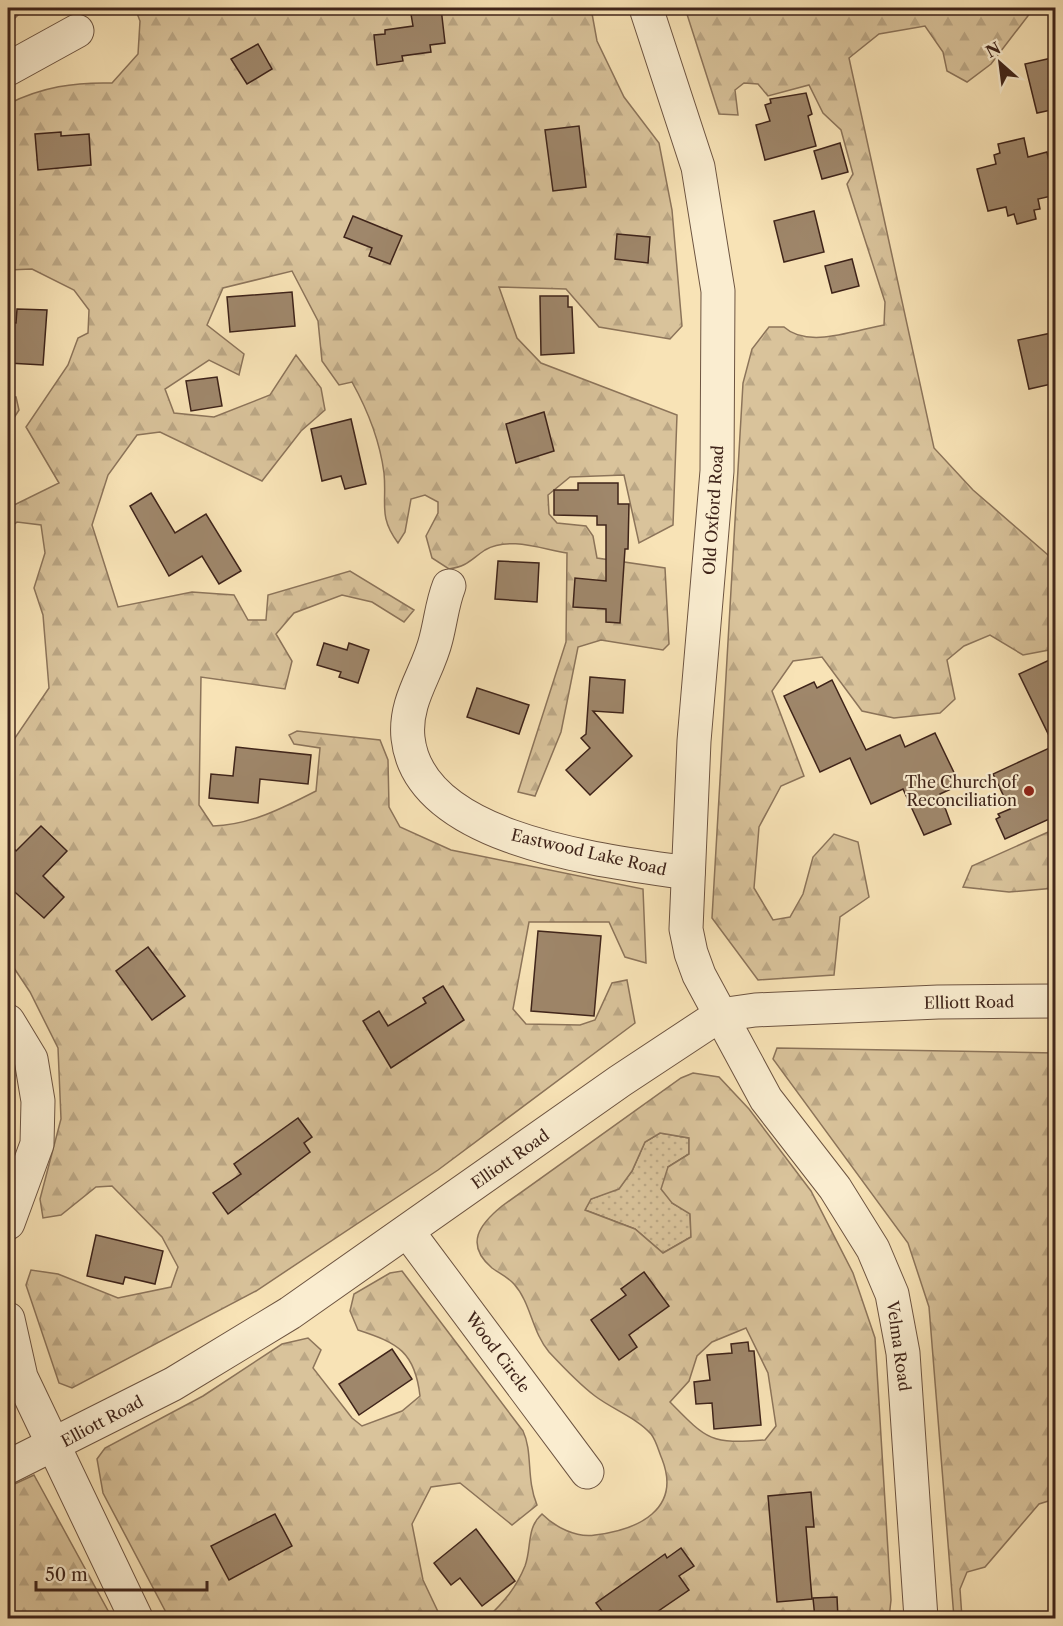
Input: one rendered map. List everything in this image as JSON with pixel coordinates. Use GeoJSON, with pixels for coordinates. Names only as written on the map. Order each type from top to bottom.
{"type":"FeatureCollection","features":[{"type":"Feature","properties":{"kind":"street","name":"Old Oxford Road"},"geometry":{"type":"LineString","coordinates":[[646,8],[698,167],[709,223],[718,291],[717,471],[694,741],[685,905],[691,953],[720,1015]]}},
{"type":"Feature","properties":{"kind":"street"},"geometry":{"type":"LineString","coordinates":[[8,69],[77,31]]}},
{"type":"Feature","properties":{"kind":"street","name":"Eastwood Lake Road"},"geometry":{"type":"LineString","coordinates":[[449,586],[441,606],[437,638],[408,714],[408,738],[422,778],[444,801],[459,812],[506,834],[627,864],[688,873]]}},
{"type":"Feature","properties":{"kind":"street","name":"Elliott Road"},"geometry":{"type":"LineString","coordinates":[[8,1467],[54,1446],[173,1384],[290,1313],[620,1081],[720,1015],[755,1010],[1056,1000]]}},
{"type":"Feature","properties":{"kind":"street","name":"Velma Road"},"geometry":{"type":"LineString","coordinates":[[720,1015],[766,1099],[835,1188],[868,1240],[892,1294],[903,1353],[921,1618]]}},
{"type":"Feature","properties":{"kind":"street"},"geometry":{"type":"LineString","coordinates":[[8,1021],[31,1059],[38,1101],[37,1144],[8,1223]]}},
{"type":"Feature","properties":{"kind":"street","name":"Wood Circle"},"geometry":{"type":"LineString","coordinates":[[408,1232],[587,1472]]}},
{"type":"Feature","properties":{"kind":"street"},"geometry":{"type":"LineString","coordinates":[[8,1319],[21,1377],[136,1618]]}},
{"type":"Feature","properties":{"kind":"green space"},"geometry":{"type":"Polygon","coordinates":[[[8,8],[25,8],[8,25],[8,8]]]}},
{"type":"Feature","properties":{"kind":"green space"},"geometry":{"type":"Polygon","coordinates":[[[135,8],[591,8],[597,41],[624,97],[659,143],[672,210],[682,326],[670,339],[599,327],[566,289],[499,287],[517,338],[541,363],[677,415],[673,525],[639,543],[624,475],[570,477],[548,495],[549,514],[557,523],[586,526],[593,536],[597,558],[665,568],[669,644],[663,650],[601,640],[578,647],[561,732],[535,796],[518,792],[566,642],[567,553],[525,545],[504,544],[485,550],[465,564],[449,569],[432,558],[426,536],[438,513],[438,502],[425,495],[411,499],[405,532],[398,543],[386,517],[382,461],[368,414],[352,382],[339,385],[322,361],[318,321],[292,271],[223,288],[207,325],[244,354],[239,375],[209,360],[165,389],[174,413],[214,417],[270,395],[296,355],[321,388],[325,410],[301,431],[262,481],[160,432],[137,435],[108,475],[92,525],[118,607],[192,592],[234,595],[248,620],[266,620],[268,595],[350,571],[414,610],[404,622],[372,602],[342,595],[294,613],[276,634],[292,661],[285,689],[201,677],[199,805],[213,826],[227,825],[253,819],[316,791],[320,748],[294,744],[289,735],[297,731],[380,740],[388,760],[389,807],[400,827],[451,850],[643,889],[646,963],[625,957],[609,922],[529,922],[513,1009],[526,1024],[580,1025],[595,1020],[612,983],[627,980],[635,1023],[438,1170],[256,1291],[72,1388],[59,1383],[26,1285],[31,1270],[58,1274],[118,1298],[171,1287],[178,1267],[162,1237],[112,1186],[96,1187],[61,1215],[43,1218],[40,1199],[61,1119],[58,1048],[30,992],[8,959],[8,737],[15,738],[49,688],[43,615],[34,588],[45,553],[41,525],[17,522],[9,529],[8,508],[59,483],[26,427],[68,365],[78,338],[88,333],[89,310],[74,290],[32,269],[8,270],[8,104],[33,93],[58,87],[84,83],[112,83],[138,54],[140,21],[135,8]]]}},
{"type":"Feature","properties":{"kind":"green space"},"geometry":{"type":"Polygon","coordinates":[[[685,8],[1034,8],[991,64],[967,82],[947,71],[943,52],[925,26],[879,34],[849,58],[934,448],[973,490],[1055,561],[1055,639],[1049,650],[1023,655],[990,635],[964,646],[947,660],[955,699],[940,713],[894,718],[862,711],[822,657],[793,661],[772,691],[804,776],[781,786],[759,827],[754,888],[773,920],[790,917],[803,894],[813,857],[834,834],[858,842],[869,897],[840,917],[834,975],[758,980],[712,918],[743,383],[752,349],[769,327],[784,327],[806,337],[846,334],[884,325],[885,302],[847,184],[853,174],[841,130],[823,113],[809,85],[768,96],[758,84],[744,83],[735,90],[738,115],[719,114],[685,8]]]}},
{"type":"Feature","properties":{"kind":"green space"},"geometry":{"type":"Polygon","coordinates":[[[8,396],[16,397],[19,410],[8,427],[8,396]]]}},
{"type":"Feature","properties":{"kind":"green space"},"geometry":{"type":"Polygon","coordinates":[[[1055,829],[1055,888],[1009,892],[963,887],[972,866],[1055,829]]]}},
{"type":"Feature","properties":{"kind":"green space"},"geometry":{"type":"Polygon","coordinates":[[[777,1048],[1055,1053],[1055,1499],[1039,1504],[985,1567],[967,1572],[960,1589],[962,1618],[954,1618],[929,1307],[908,1243],[773,1059],[777,1048]]]}},
{"type":"Feature","properties":{"kind":"green space"},"geometry":{"type":"Polygon","coordinates":[[[693,1073],[719,1077],[749,1109],[811,1191],[853,1273],[875,1338],[891,1600],[889,1618],[487,1618],[518,1581],[527,1559],[534,1525],[542,1514],[559,1527],[581,1535],[595,1535],[626,1528],[652,1514],[661,1504],[666,1492],[667,1477],[651,1434],[639,1423],[589,1391],[549,1352],[539,1336],[520,1292],[512,1282],[483,1259],[477,1243],[478,1235],[487,1220],[502,1206],[681,1078],[693,1073]],[[660,1133],[645,1142],[632,1171],[619,1189],[591,1199],[585,1210],[635,1229],[663,1253],[691,1237],[690,1214],[672,1203],[661,1189],[668,1167],[689,1154],[689,1138],[660,1133]],[[746,1328],[712,1342],[697,1356],[689,1381],[670,1402],[693,1425],[721,1440],[765,1440],[776,1426],[768,1373],[746,1328]]]}},
{"type":"Feature","properties":{"kind":"green space"},"geometry":{"type":"Polygon","coordinates":[[[660,1133],[689,1138],[689,1154],[668,1167],[672,1203],[690,1213],[691,1237],[663,1253],[635,1229],[585,1210],[591,1199],[619,1188],[632,1171],[645,1142],[660,1133]]]}},
{"type":"Feature","properties":{"kind":"green space"},"geometry":{"type":"Polygon","coordinates":[[[402,1271],[523,1431],[537,1505],[512,1525],[460,1483],[431,1487],[412,1524],[423,1580],[441,1618],[169,1618],[103,1493],[97,1459],[105,1448],[203,1396],[282,1344],[308,1338],[321,1350],[313,1368],[352,1418],[362,1426],[402,1411],[420,1396],[418,1381],[409,1359],[394,1345],[358,1330],[350,1311],[354,1294],[390,1273],[402,1271]]]}},
{"type":"Feature","properties":{"kind":"green space"},"geometry":{"type":"Polygon","coordinates":[[[34,1475],[112,1618],[8,1618],[8,1487],[34,1475]]]}},
{"type":"Feature","properties":{"kind":"building"},"geometry":{"type":"Polygon","coordinates":[[[410,8],[441,8],[445,43],[430,45],[431,52],[402,56],[403,61],[377,65],[374,35],[385,34],[385,30],[413,26],[410,8]]]}},
{"type":"Feature","properties":{"kind":"building"},"geometry":{"type":"Polygon","coordinates":[[[258,44],[272,69],[247,84],[231,59],[258,44]]]}},
{"type":"Feature","properties":{"kind":"building"},"geometry":{"type":"Polygon","coordinates":[[[1056,57],[1056,109],[1037,113],[1025,64],[1056,57]]]}},
{"type":"Feature","properties":{"kind":"building"},"geometry":{"type":"Polygon","coordinates":[[[806,93],[812,114],[808,116],[816,146],[765,160],[756,125],[770,121],[765,105],[771,103],[770,99],[806,93]]]}},
{"type":"Feature","properties":{"kind":"building"},"geometry":{"type":"Polygon","coordinates":[[[579,126],[586,187],[553,191],[545,130],[579,126]]]}},
{"type":"Feature","properties":{"kind":"building"},"geometry":{"type":"Polygon","coordinates":[[[61,132],[61,136],[89,134],[91,165],[38,170],[35,134],[61,132]]]}},
{"type":"Feature","properties":{"kind":"building"},"geometry":{"type":"Polygon","coordinates":[[[1024,138],[1028,157],[1047,152],[1056,195],[1038,199],[1040,209],[1034,210],[1036,219],[1017,224],[1014,214],[1008,216],[1006,207],[988,211],[977,169],[996,164],[994,155],[1000,153],[998,144],[1024,138]]]}},
{"type":"Feature","properties":{"kind":"building"},"geometry":{"type":"Polygon","coordinates":[[[840,143],[848,172],[822,179],[814,151],[840,143]]]}},
{"type":"Feature","properties":{"kind":"building"},"geometry":{"type":"Polygon","coordinates":[[[814,211],[824,252],[784,262],[774,221],[814,211]]]}},
{"type":"Feature","properties":{"kind":"building"},"geometry":{"type":"Polygon","coordinates":[[[353,216],[402,236],[390,264],[369,256],[372,248],[344,237],[353,216]]]}},
{"type":"Feature","properties":{"kind":"building"},"geometry":{"type":"Polygon","coordinates":[[[617,234],[650,237],[648,263],[615,259],[617,234]]]}},
{"type":"Feature","properties":{"kind":"building"},"geometry":{"type":"Polygon","coordinates":[[[852,259],[859,286],[832,293],[825,266],[852,259]]]}},
{"type":"Feature","properties":{"kind":"building"},"geometry":{"type":"Polygon","coordinates":[[[292,292],[295,326],[230,332],[227,297],[292,292]]]}},
{"type":"Feature","properties":{"kind":"building"},"geometry":{"type":"Polygon","coordinates":[[[540,296],[568,296],[568,307],[572,307],[574,353],[541,355],[540,296]]]}},
{"type":"Feature","properties":{"kind":"building"},"geometry":{"type":"Polygon","coordinates":[[[17,309],[47,310],[43,365],[8,363],[8,322],[16,323],[17,309]]]}},
{"type":"Feature","properties":{"kind":"building"},"geometry":{"type":"Polygon","coordinates":[[[1056,332],[1056,383],[1029,389],[1018,340],[1056,332]]]}},
{"type":"Feature","properties":{"kind":"building"},"geometry":{"type":"Polygon","coordinates":[[[217,377],[222,406],[191,411],[186,381],[217,377]]]}},
{"type":"Feature","properties":{"kind":"building"},"geometry":{"type":"Polygon","coordinates":[[[544,412],[554,451],[516,463],[506,424],[544,412]]]}},
{"type":"Feature","properties":{"kind":"building"},"geometry":{"type":"Polygon","coordinates":[[[351,419],[366,484],[345,489],[341,476],[322,481],[311,429],[351,419]]]}},
{"type":"Feature","properties":{"kind":"building"},"geometry":{"type":"Polygon","coordinates":[[[578,483],[618,483],[618,504],[629,504],[628,549],[625,549],[620,623],[606,622],[606,609],[573,607],[575,578],[606,581],[606,525],[597,525],[597,516],[554,515],[554,490],[578,490],[578,483]]]}},
{"type":"Feature","properties":{"kind":"building"},"geometry":{"type":"Polygon","coordinates":[[[151,493],[175,533],[206,514],[241,571],[219,584],[202,556],[169,576],[130,506],[151,493]]]}},
{"type":"Feature","properties":{"kind":"building"},"geometry":{"type":"Polygon","coordinates":[[[498,561],[539,563],[537,602],[495,599],[498,561]]]}},
{"type":"Feature","properties":{"kind":"building"},"geometry":{"type":"Polygon","coordinates":[[[324,643],[347,650],[349,643],[369,650],[358,683],[339,677],[341,672],[317,665],[324,643]]]}},
{"type":"Feature","properties":{"kind":"building","name":"The Church of Reconciliation"},"geometry":{"type":"Polygon","coordinates":[[[1056,657],[1056,816],[1005,839],[996,819],[1000,817],[998,814],[1010,809],[993,774],[1054,746],[1019,674],[1056,657]]]}},
{"type":"Feature","properties":{"kind":"building"},"geometry":{"type":"Polygon","coordinates":[[[590,677],[625,680],[623,713],[593,711],[632,756],[590,795],[566,770],[590,748],[581,738],[586,734],[590,677]]]}},
{"type":"Feature","properties":{"kind":"building"},"geometry":{"type":"Polygon","coordinates":[[[832,680],[866,750],[900,735],[905,747],[935,733],[960,785],[940,794],[951,824],[924,835],[903,789],[871,804],[850,758],[820,772],[784,696],[814,682],[817,688],[832,680]]]}},
{"type":"Feature","properties":{"kind":"building"},"geometry":{"type":"Polygon","coordinates":[[[477,688],[529,705],[519,734],[467,717],[477,688]]]}},
{"type":"Feature","properties":{"kind":"building"},"geometry":{"type":"Polygon","coordinates":[[[236,747],[311,755],[308,784],[260,779],[258,803],[209,798],[211,774],[233,776],[236,747]]]}},
{"type":"Feature","properties":{"kind":"building"},"geometry":{"type":"Polygon","coordinates":[[[41,826],[67,851],[43,876],[64,897],[44,918],[8,886],[8,842],[16,851],[41,826]]]}},
{"type":"Feature","properties":{"kind":"building"},"geometry":{"type":"Polygon","coordinates":[[[538,931],[601,936],[594,1016],[531,1011],[538,931]]]}},
{"type":"Feature","properties":{"kind":"building"},"geometry":{"type":"Polygon","coordinates":[[[148,947],[185,996],[152,1020],[116,971],[148,947]]]}},
{"type":"Feature","properties":{"kind":"building"},"geometry":{"type":"Polygon","coordinates":[[[443,986],[464,1020],[391,1068],[363,1021],[379,1011],[388,1026],[426,1003],[423,998],[443,986]]]}},
{"type":"Feature","properties":{"kind":"building"},"geometry":{"type":"Polygon","coordinates":[[[298,1118],[312,1137],[304,1143],[310,1152],[228,1214],[213,1193],[241,1174],[234,1164],[298,1118]]]}},
{"type":"Feature","properties":{"kind":"building"},"geometry":{"type":"Polygon","coordinates":[[[96,1235],[163,1251],[155,1284],[125,1277],[123,1284],[87,1276],[96,1235]]]}},
{"type":"Feature","properties":{"kind":"building"},"geometry":{"type":"Polygon","coordinates":[[[644,1272],[669,1306],[629,1335],[637,1347],[619,1360],[591,1320],[626,1295],[621,1289],[644,1272]]]}},
{"type":"Feature","properties":{"kind":"building"},"geometry":{"type":"Polygon","coordinates":[[[748,1342],[749,1351],[754,1351],[761,1425],[714,1429],[712,1403],[696,1404],[694,1382],[710,1380],[707,1355],[732,1353],[731,1344],[748,1342]]]}},
{"type":"Feature","properties":{"kind":"building"},"geometry":{"type":"Polygon","coordinates":[[[392,1349],[412,1379],[359,1415],[339,1384],[392,1349]]]}},
{"type":"Feature","properties":{"kind":"building"},"geometry":{"type":"Polygon","coordinates":[[[811,1492],[814,1527],[806,1527],[812,1599],[777,1602],[768,1496],[811,1492]]]}},
{"type":"Feature","properties":{"kind":"building"},"geometry":{"type":"Polygon","coordinates":[[[275,1514],[292,1546],[229,1580],[211,1546],[275,1514]]]}},
{"type":"Feature","properties":{"kind":"building"},"geometry":{"type":"Polygon","coordinates":[[[476,1529],[515,1581],[482,1606],[460,1578],[451,1585],[434,1563],[476,1529]]]}},
{"type":"Feature","properties":{"kind":"building"},"geometry":{"type":"Polygon","coordinates":[[[681,1548],[694,1566],[679,1576],[689,1590],[648,1618],[607,1618],[596,1603],[665,1554],[667,1558],[681,1548]]]}},
{"type":"Feature","properties":{"kind":"building"},"geometry":{"type":"Polygon","coordinates":[[[837,1597],[838,1618],[815,1618],[813,1598],[837,1597]]]}},
{"type":"Feature","properties":{"kind":"place","name":"The Church of Reconciliation"},"geometry":{"type":"Point","coordinates":[1029,791]}}]}
